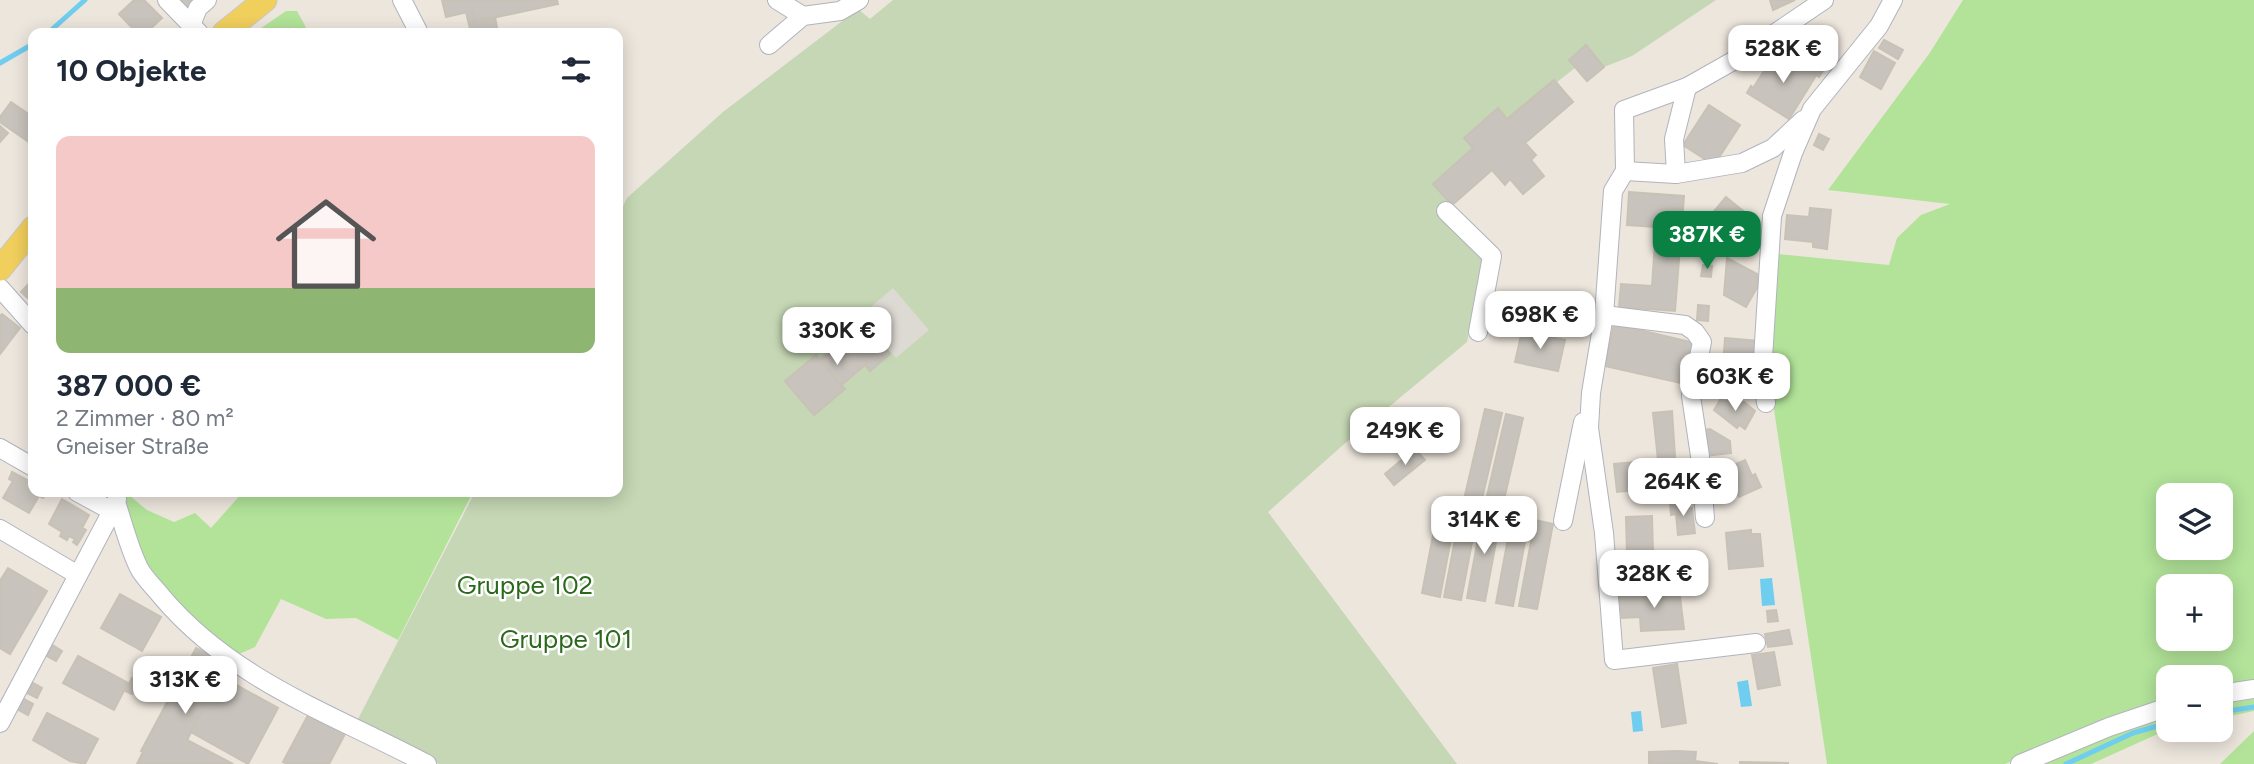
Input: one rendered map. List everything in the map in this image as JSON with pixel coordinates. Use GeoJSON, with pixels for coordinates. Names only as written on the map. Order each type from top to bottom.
{"type":"FeatureCollection","features":[{"type":"Feature","properties":{"kind":"main road"},"geometry":{"type":"LineString","coordinates":[[231,28],[265,0]]}},
{"type":"Feature","properties":{"kind":"main road"},"geometry":{"type":"LineString","coordinates":[[0,269],[28,234]]}},
{"type":"Feature","properties":{"kind":"street"},"geometry":{"type":"LineString","coordinates":[[167,0],[194,28]]}},
{"type":"Feature","properties":{"kind":"street"},"geometry":{"type":"LineString","coordinates":[[195,28],[198,8],[207,0]]}},
{"type":"Feature","properties":{"kind":"street"},"geometry":{"type":"LineString","coordinates":[[402,0],[416,28]]}},
{"type":"Feature","properties":{"kind":"street"},"geometry":{"type":"LineString","coordinates":[[777,0],[803,16]]}},
{"type":"Feature","properties":{"kind":"street"},"geometry":{"type":"LineString","coordinates":[[769,45],[803,16],[840,11],[859,0]]}},
{"type":"Feature","properties":{"kind":"street"},"geometry":{"type":"LineString","coordinates":[[1563,521],[1604,315],[1613,191],[1625,171],[1624,110],[1687,87],[1740,57],[1824,0]]}},
{"type":"Feature","properties":{"kind":"street"},"geometry":{"type":"LineString","coordinates":[[1625,171],[1676,174],[1742,163],[1773,148],[1795,130],[1879,26],[1893,0]]}},
{"type":"Feature","properties":{"kind":"street"},"geometry":{"type":"LineString","coordinates":[[1676,174],[1674,139],[1687,87]]}},
{"type":"Feature","properties":{"kind":"street"},"geometry":{"type":"LineString","coordinates":[[1766,403],[1762,373],[1772,216],[1793,153],[1812,109]]}},
{"type":"Feature","properties":{"kind":"street"},"geometry":{"type":"LineString","coordinates":[[1446,211],[1492,256],[1478,332]]}},
{"type":"Feature","properties":{"kind":"street"},"geometry":{"type":"LineString","coordinates":[[0,288],[28,319]]}},
{"type":"Feature","properties":{"kind":"street"},"geometry":{"type":"LineString","coordinates":[[1604,315],[1685,325],[1695,332],[1702,342],[1691,396],[1700,456],[1705,518]]}},
{"type":"Feature","properties":{"kind":"street"},"geometry":{"type":"LineString","coordinates":[[1595,360],[1589,428],[1604,533],[1614,660],[1756,643]]}},
{"type":"Feature","properties":{"kind":"street"},"geometry":{"type":"LineString","coordinates":[[0,448],[28,464]]}},
{"type":"Feature","properties":{"kind":"street"},"geometry":{"type":"LineString","coordinates":[[96,497],[116,502]]}},
{"type":"Feature","properties":{"kind":"street"},"geometry":{"type":"LineString","coordinates":[[0,723],[116,502]]}},
{"type":"Feature","properties":{"kind":"street"},"geometry":{"type":"LineString","coordinates":[[116,502],[139,570],[176,613],[229,658],[255,677],[296,700],[427,764]]}},
{"type":"Feature","properties":{"kind":"street"},"geometry":{"type":"LineString","coordinates":[[0,529],[78,575]]}},
{"type":"Feature","properties":{"kind":"street"},"geometry":{"type":"LineString","coordinates":[[2233,693],[2254,690]]}},
{"type":"Feature","properties":{"kind":"street"},"geometry":{"type":"LineString","coordinates":[[2020,764],[2109,727],[2156,711]]}},
{"type":"Feature","properties":{"kind":"green space"},"geometry":{"type":"Polygon","coordinates":[[[893,0],[1716,0],[1632,56],[1604,67],[1587,81],[1575,68],[1557,82],[1573,102],[1525,143],[1536,155],[1531,160],[1544,176],[1523,194],[1510,179],[1505,185],[1492,170],[1452,205],[1483,258],[1467,342],[1343,445],[1268,512],[1457,764],[439,764],[357,721],[472,497],[623,497],[623,206],[627,198],[723,112],[858,9],[870,19],[893,0]]]}},
{"type":"Feature","properties":{"kind":"green space"},"geometry":{"type":"Polygon","coordinates":[[[1963,0],[2254,0],[2254,683],[2233,687],[2233,665],[2156,665],[2156,704],[2082,728],[2005,764],[1827,764],[1769,376],[1777,254],[1889,265],[1897,238],[1921,215],[1950,204],[1828,190],[1929,54],[1963,0]]]}},
{"type":"Feature","properties":{"kind":"green space"},"geometry":{"type":"Polygon","coordinates":[[[286,11],[297,11],[306,28],[261,28],[286,11]]]}},
{"type":"Feature","properties":{"kind":"green space"},"geometry":{"type":"Polygon","coordinates":[[[125,497],[131,497],[147,510],[174,522],[195,513],[211,528],[239,497],[470,497],[398,640],[356,618],[326,619],[281,599],[255,647],[237,655],[177,605],[144,563],[123,503],[125,497]]]}},
{"type":"Feature","properties":{"kind":"green space"},"geometry":{"type":"Polygon","coordinates":[[[2254,699],[2254,711],[2233,715],[2233,702],[2254,699]]]}},
{"type":"Feature","properties":{"kind":"green space"},"geometry":{"type":"Polygon","coordinates":[[[2156,716],[2156,735],[2091,764],[2043,764],[2101,737],[2156,716]]]}},
{"type":"Feature","properties":{"kind":"green space"},"geometry":{"type":"Polygon","coordinates":[[[2254,731],[2254,764],[2220,764],[2254,731]]]}},
{"type":"Feature","properties":{"kind":"shaded area"},"geometry":{"type":"Polygon","coordinates":[[[893,288],[929,330],[896,358],[860,316],[893,288]]]}},
{"type":"Feature","properties":{"kind":"water"},"geometry":{"type":"Polygon","coordinates":[[[1772,578],[1775,605],[1762,606],[1760,579],[1772,578]]]}},
{"type":"Feature","properties":{"kind":"water"},"geometry":{"type":"Polygon","coordinates":[[[1748,680],[1752,706],[1741,707],[1737,682],[1748,680]]]}},
{"type":"Feature","properties":{"kind":"water"},"geometry":{"type":"Polygon","coordinates":[[[1641,711],[1643,731],[1633,732],[1631,712],[1641,711]]]}},
{"type":"Feature","properties":{"kind":"building"},"geometry":{"type":"Polygon","coordinates":[[[134,0],[144,0],[162,18],[151,28],[132,28],[119,14],[134,0]]]}},
{"type":"Feature","properties":{"kind":"building"},"geometry":{"type":"Polygon","coordinates":[[[173,0],[197,0],[183,12],[173,0]]]}},
{"type":"Feature","properties":{"kind":"building"},"geometry":{"type":"Polygon","coordinates":[[[442,0],[557,0],[558,4],[474,22],[472,11],[446,17],[442,0]]]}},
{"type":"Feature","properties":{"kind":"building"},"geometry":{"type":"Polygon","coordinates":[[[1770,0],[1795,0],[1773,10],[1770,0]]]}},
{"type":"Feature","properties":{"kind":"building"},"geometry":{"type":"Polygon","coordinates":[[[472,11],[474,22],[495,17],[497,28],[470,28],[466,12],[472,11]]]}},
{"type":"Feature","properties":{"kind":"building"},"geometry":{"type":"Polygon","coordinates":[[[1884,40],[1903,50],[1898,59],[1879,48],[1884,40]]]}},
{"type":"Feature","properties":{"kind":"building"},"geometry":{"type":"Polygon","coordinates":[[[1586,45],[1604,67],[1587,81],[1569,60],[1586,45]]]}},
{"type":"Feature","properties":{"kind":"building"},"geometry":{"type":"Polygon","coordinates":[[[1818,50],[1831,58],[1819,77],[1807,67],[1818,50]]]}},
{"type":"Feature","properties":{"kind":"building"},"geometry":{"type":"Polygon","coordinates":[[[1783,51],[1817,74],[1789,119],[1747,93],[1764,71],[1761,69],[1764,64],[1771,69],[1783,51]]]}},
{"type":"Feature","properties":{"kind":"building"},"geometry":{"type":"Polygon","coordinates":[[[1874,51],[1895,63],[1881,89],[1860,77],[1874,51]]]}},
{"type":"Feature","properties":{"kind":"building"},"geometry":{"type":"Polygon","coordinates":[[[1554,80],[1573,102],[1525,143],[1536,155],[1531,160],[1544,176],[1523,194],[1510,179],[1505,185],[1492,170],[1452,205],[1433,184],[1473,148],[1464,138],[1498,108],[1507,119],[1554,80]]]}},
{"type":"Feature","properties":{"kind":"building"},"geometry":{"type":"Polygon","coordinates":[[[11,102],[28,114],[28,142],[0,122],[0,117],[11,102]]]}},
{"type":"Feature","properties":{"kind":"building"},"geometry":{"type":"Polygon","coordinates":[[[1709,105],[1740,125],[1714,165],[1683,145],[1709,105]]]}},
{"type":"Feature","properties":{"kind":"building"},"geometry":{"type":"Polygon","coordinates":[[[0,126],[8,133],[0,142],[0,126]]]}},
{"type":"Feature","properties":{"kind":"building"},"geometry":{"type":"Polygon","coordinates":[[[1819,134],[1829,139],[1823,150],[1814,145],[1819,134]]]}},
{"type":"Feature","properties":{"kind":"building"},"geometry":{"type":"Polygon","coordinates":[[[1629,192],[1684,196],[1675,311],[1619,307],[1621,284],[1652,286],[1656,227],[1627,225],[1629,192]]]}},
{"type":"Feature","properties":{"kind":"building"},"geometry":{"type":"Polygon","coordinates":[[[1726,197],[1748,215],[1723,246],[1701,227],[1726,197]]]}},
{"type":"Feature","properties":{"kind":"building"},"geometry":{"type":"Polygon","coordinates":[[[1810,208],[1831,210],[1827,249],[1813,247],[1813,242],[1785,239],[1787,215],[1809,217],[1810,208]]]}},
{"type":"Feature","properties":{"kind":"building"},"geometry":{"type":"Polygon","coordinates":[[[1727,258],[1757,274],[1758,286],[1746,307],[1724,295],[1727,258]]]}},
{"type":"Feature","properties":{"kind":"building"},"geometry":{"type":"Polygon","coordinates":[[[1703,265],[1712,266],[1711,277],[1701,276],[1703,265]]]}},
{"type":"Feature","properties":{"kind":"building"},"geometry":{"type":"Polygon","coordinates":[[[28,284],[28,298],[21,292],[28,284]]]}},
{"type":"Feature","properties":{"kind":"building"},"geometry":{"type":"Polygon","coordinates":[[[1698,305],[1709,306],[1708,321],[1697,320],[1698,305]]]}},
{"type":"Feature","properties":{"kind":"building"},"geometry":{"type":"Polygon","coordinates":[[[2,314],[20,328],[0,354],[0,316],[2,314]]]}},
{"type":"Feature","properties":{"kind":"building"},"geometry":{"type":"Polygon","coordinates":[[[860,319],[890,354],[870,371],[865,365],[841,385],[845,389],[814,415],[785,381],[816,355],[820,360],[843,340],[840,336],[860,319]]]}},
{"type":"Feature","properties":{"kind":"building"},"geometry":{"type":"Polygon","coordinates":[[[1614,324],[1699,344],[1690,385],[1605,366],[1614,324]]]}},
{"type":"Feature","properties":{"kind":"building"},"geometry":{"type":"Polygon","coordinates":[[[1522,331],[1565,340],[1558,371],[1515,362],[1522,331]]]}},
{"type":"Feature","properties":{"kind":"building"},"geometry":{"type":"Polygon","coordinates":[[[846,338],[867,363],[841,385],[820,360],[846,338]]]}},
{"type":"Feature","properties":{"kind":"building"},"geometry":{"type":"Polygon","coordinates":[[[1725,338],[1759,341],[1757,369],[1723,366],[1725,338]]]}},
{"type":"Feature","properties":{"kind":"building"},"geometry":{"type":"Polygon","coordinates":[[[1720,400],[1744,402],[1755,411],[1745,429],[1739,425],[1737,428],[1714,410],[1720,400]]]}},
{"type":"Feature","properties":{"kind":"building"},"geometry":{"type":"Polygon","coordinates":[[[1485,409],[1502,413],[1482,499],[1465,495],[1485,409]]]}},
{"type":"Feature","properties":{"kind":"building"},"geometry":{"type":"Polygon","coordinates":[[[1672,411],[1677,486],[1617,492],[1614,464],[1658,460],[1653,413],[1672,411]]]}},
{"type":"Feature","properties":{"kind":"building"},"geometry":{"type":"Polygon","coordinates":[[[1506,414],[1523,418],[1503,504],[1486,500],[1506,414]]]}},
{"type":"Feature","properties":{"kind":"building"},"geometry":{"type":"Polygon","coordinates":[[[1710,429],[1730,441],[1731,453],[1705,456],[1703,430],[1710,429]]]}},
{"type":"Feature","properties":{"kind":"building"},"geometry":{"type":"Polygon","coordinates":[[[1415,449],[1425,460],[1394,485],[1385,474],[1415,449]]]}},
{"type":"Feature","properties":{"kind":"building"},"geometry":{"type":"Polygon","coordinates":[[[1745,460],[1752,476],[1755,474],[1761,487],[1739,497],[1727,468],[1745,460]]]}},
{"type":"Feature","properties":{"kind":"building"},"geometry":{"type":"Polygon","coordinates":[[[12,472],[28,480],[28,497],[38,497],[29,513],[3,498],[13,481],[9,479],[12,472]]]}},
{"type":"Feature","properties":{"kind":"building"},"geometry":{"type":"Polygon","coordinates":[[[62,499],[89,515],[82,528],[86,530],[77,545],[73,542],[75,539],[69,536],[67,540],[60,536],[62,532],[49,524],[62,499]]]}},
{"type":"Feature","properties":{"kind":"building"},"geometry":{"type":"Polygon","coordinates":[[[1682,501],[1683,509],[1692,508],[1695,533],[1678,535],[1676,514],[1671,515],[1670,502],[1682,501]]]}},
{"type":"Feature","properties":{"kind":"building"},"geometry":{"type":"Polygon","coordinates":[[[1439,504],[1457,507],[1440,597],[1422,593],[1439,504]]]}},
{"type":"Feature","properties":{"kind":"building"},"geometry":{"type":"Polygon","coordinates":[[[1461,508],[1478,511],[1461,600],[1444,597],[1461,508]]]}},
{"type":"Feature","properties":{"kind":"building"},"geometry":{"type":"Polygon","coordinates":[[[1483,512],[1501,515],[1485,601],[1467,598],[1483,512]]]}},
{"type":"Feature","properties":{"kind":"building"},"geometry":{"type":"Polygon","coordinates":[[[1652,516],[1653,553],[1627,554],[1626,517],[1652,516]]]}},
{"type":"Feature","properties":{"kind":"building"},"geometry":{"type":"Polygon","coordinates":[[[1512,517],[1529,520],[1513,606],[1496,603],[1512,517]]]}},
{"type":"Feature","properties":{"kind":"building"},"geometry":{"type":"Polygon","coordinates":[[[1535,520],[1553,524],[1537,609],[1519,606],[1535,520]]]}},
{"type":"Feature","properties":{"kind":"building"},"geometry":{"type":"Polygon","coordinates":[[[1751,530],[1751,534],[1760,534],[1763,566],[1729,569],[1726,533],[1751,530]]]}},
{"type":"Feature","properties":{"kind":"building"},"geometry":{"type":"Polygon","coordinates":[[[8,568],[47,591],[10,654],[0,648],[0,581],[8,568]]]}},
{"type":"Feature","properties":{"kind":"building"},"geometry":{"type":"Polygon","coordinates":[[[1679,589],[1684,629],[1641,631],[1640,617],[1622,618],[1619,596],[1679,589]]]}},
{"type":"Feature","properties":{"kind":"building"},"geometry":{"type":"Polygon","coordinates":[[[120,594],[161,617],[142,651],[101,628],[120,594]]]}},
{"type":"Feature","properties":{"kind":"building"},"geometry":{"type":"Polygon","coordinates":[[[1776,610],[1778,621],[1768,622],[1767,611],[1776,610]]]}},
{"type":"Feature","properties":{"kind":"building"},"geometry":{"type":"Polygon","coordinates":[[[1789,630],[1792,644],[1768,647],[1765,634],[1789,630]]]}},
{"type":"Feature","properties":{"kind":"building"},"geometry":{"type":"Polygon","coordinates":[[[51,644],[62,651],[56,661],[45,655],[51,644]]]}},
{"type":"Feature","properties":{"kind":"building"},"geometry":{"type":"Polygon","coordinates":[[[196,648],[227,664],[187,740],[233,764],[137,764],[143,752],[141,751],[196,648]]]}},
{"type":"Feature","properties":{"kind":"building"},"geometry":{"type":"Polygon","coordinates":[[[1774,652],[1780,685],[1758,689],[1752,655],[1774,652]]]}},
{"type":"Feature","properties":{"kind":"building"},"geometry":{"type":"Polygon","coordinates":[[[78,656],[128,683],[114,710],[63,683],[78,656]]]}},
{"type":"Feature","properties":{"kind":"building"},"geometry":{"type":"Polygon","coordinates":[[[1677,664],[1686,723],[1662,727],[1653,668],[1677,664]]]}},
{"type":"Feature","properties":{"kind":"building"},"geometry":{"type":"Polygon","coordinates":[[[220,676],[278,708],[248,764],[191,732],[220,676]]]}},
{"type":"Feature","properties":{"kind":"building"},"geometry":{"type":"Polygon","coordinates":[[[132,678],[139,682],[132,694],[125,691],[132,678]]]}},
{"type":"Feature","properties":{"kind":"building"},"geometry":{"type":"Polygon","coordinates":[[[31,682],[42,688],[37,698],[25,692],[31,682]]]}},
{"type":"Feature","properties":{"kind":"building"},"geometry":{"type":"Polygon","coordinates":[[[22,698],[33,704],[28,715],[17,709],[22,698]]]}},
{"type":"Feature","properties":{"kind":"building"},"geometry":{"type":"Polygon","coordinates":[[[47,713],[98,739],[85,764],[70,761],[33,740],[47,713]]]}},
{"type":"Feature","properties":{"kind":"building"},"geometry":{"type":"Polygon","coordinates":[[[308,715],[345,734],[329,764],[283,762],[308,715]]]}},
{"type":"Feature","properties":{"kind":"building"},"geometry":{"type":"Polygon","coordinates":[[[1649,752],[1696,752],[1695,761],[1718,764],[1649,764],[1649,752]]]}},
{"type":"Feature","properties":{"kind":"building"},"geometry":{"type":"Polygon","coordinates":[[[1788,763],[1788,764],[1740,764],[1788,763]]]}},
{"type":"Feature","properties":{"kind":"waterway"},"geometry":{"type":"LineString","coordinates":[[54,28],[85,0]]}},
{"type":"Feature","properties":{"kind":"waterway"},"geometry":{"type":"LineString","coordinates":[[0,63],[28,47]]}},
{"type":"Feature","properties":{"kind":"waterway"},"geometry":{"type":"LineString","coordinates":[[2233,710],[2254,707]]}},
{"type":"Feature","properties":{"kind":"waterway"},"geometry":{"type":"LineString","coordinates":[[2066,764],[2133,733],[2156,726]]}},
{"type":"Feature","properties":{"kind":"park label","name":"Gruppe 102"},"geometry":{"type":"Point","coordinates":[525,585]}},
{"type":"Feature","properties":{"kind":"park label","name":"Gruppe 101"},"geometry":{"type":"Point","coordinates":[566,639]}}]}
